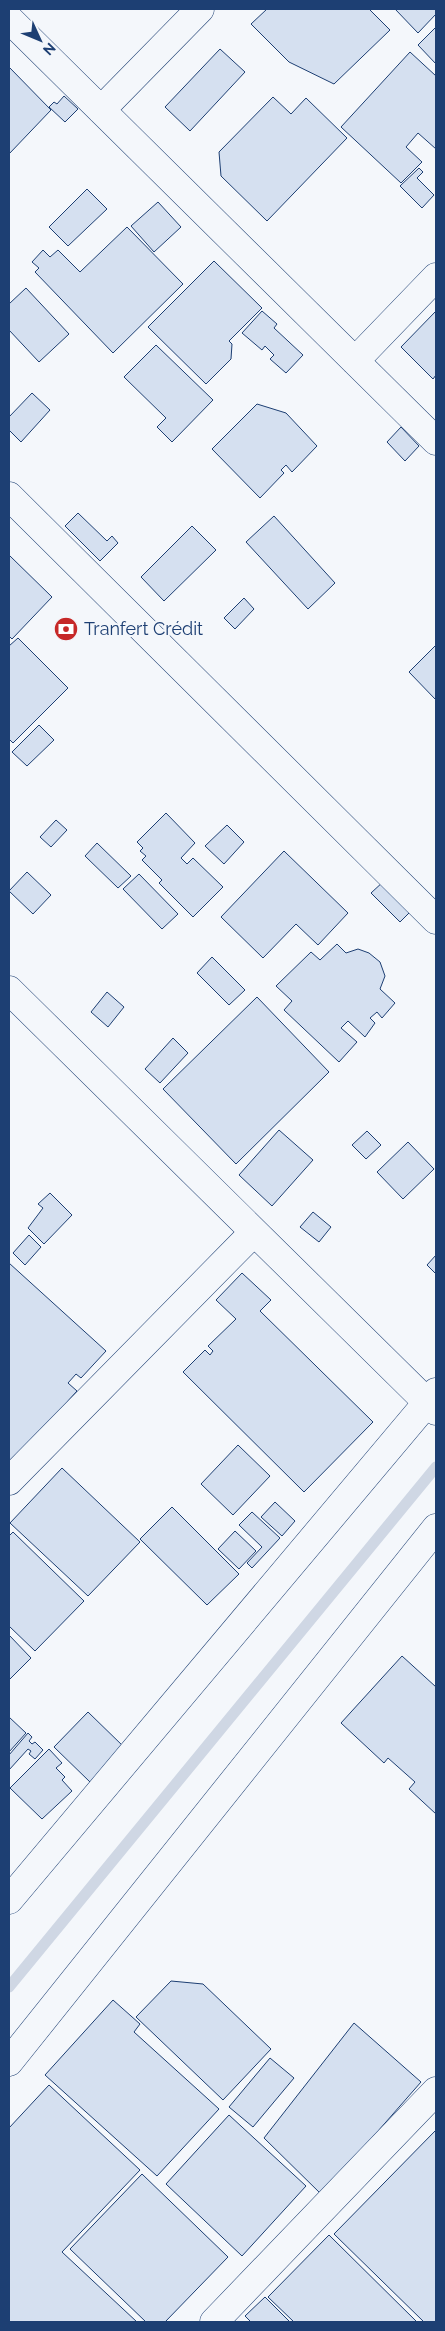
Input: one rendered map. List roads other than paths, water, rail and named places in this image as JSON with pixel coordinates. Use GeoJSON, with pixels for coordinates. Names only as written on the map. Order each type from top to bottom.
{"type":"FeatureCollection","features":[{"type":"Feature","properties":{"kind":"street"},"geometry":{"type":"LineString","coordinates":[[102,110],[200,9]]}},
{"type":"Feature","properties":{"kind":"street"},"geometry":{"type":"LineString","coordinates":[[9,19],[436,441]]}},
{"type":"Feature","properties":{"kind":"street"},"geometry":{"type":"LineString","coordinates":[[355,361],[436,277]]}},
{"type":"Feature","properties":{"kind":"street"},"geometry":{"type":"LineString","coordinates":[[9,496],[436,920]]}},
{"type":"Feature","properties":{"kind":"street"},"geometry":{"type":"LineString","coordinates":[[9,990],[254,1232],[433,1402],[9,1900]]}},
{"type":"Feature","properties":{"kind":"street"},"geometry":{"type":"LineString","coordinates":[[9,1481],[254,1232]]}},
{"type":"Feature","properties":{"kind":"street"},"geometry":{"type":"LineString","coordinates":[[9,2062],[436,1528]]}},
{"type":"Feature","properties":{"kind":"street"},"geometry":{"type":"LineString","coordinates":[[214,2322],[436,2091]]}},
{"type":"Feature","properties":{"kind":"waterway"},"geometry":{"type":"LineString","coordinates":[[9,1987],[436,1467]]}},
{"type":"Feature","properties":{"kind":"place","name":"Tranfert Crédit"},"geometry":{"type":"Point","coordinates":[66,629]}}]}
